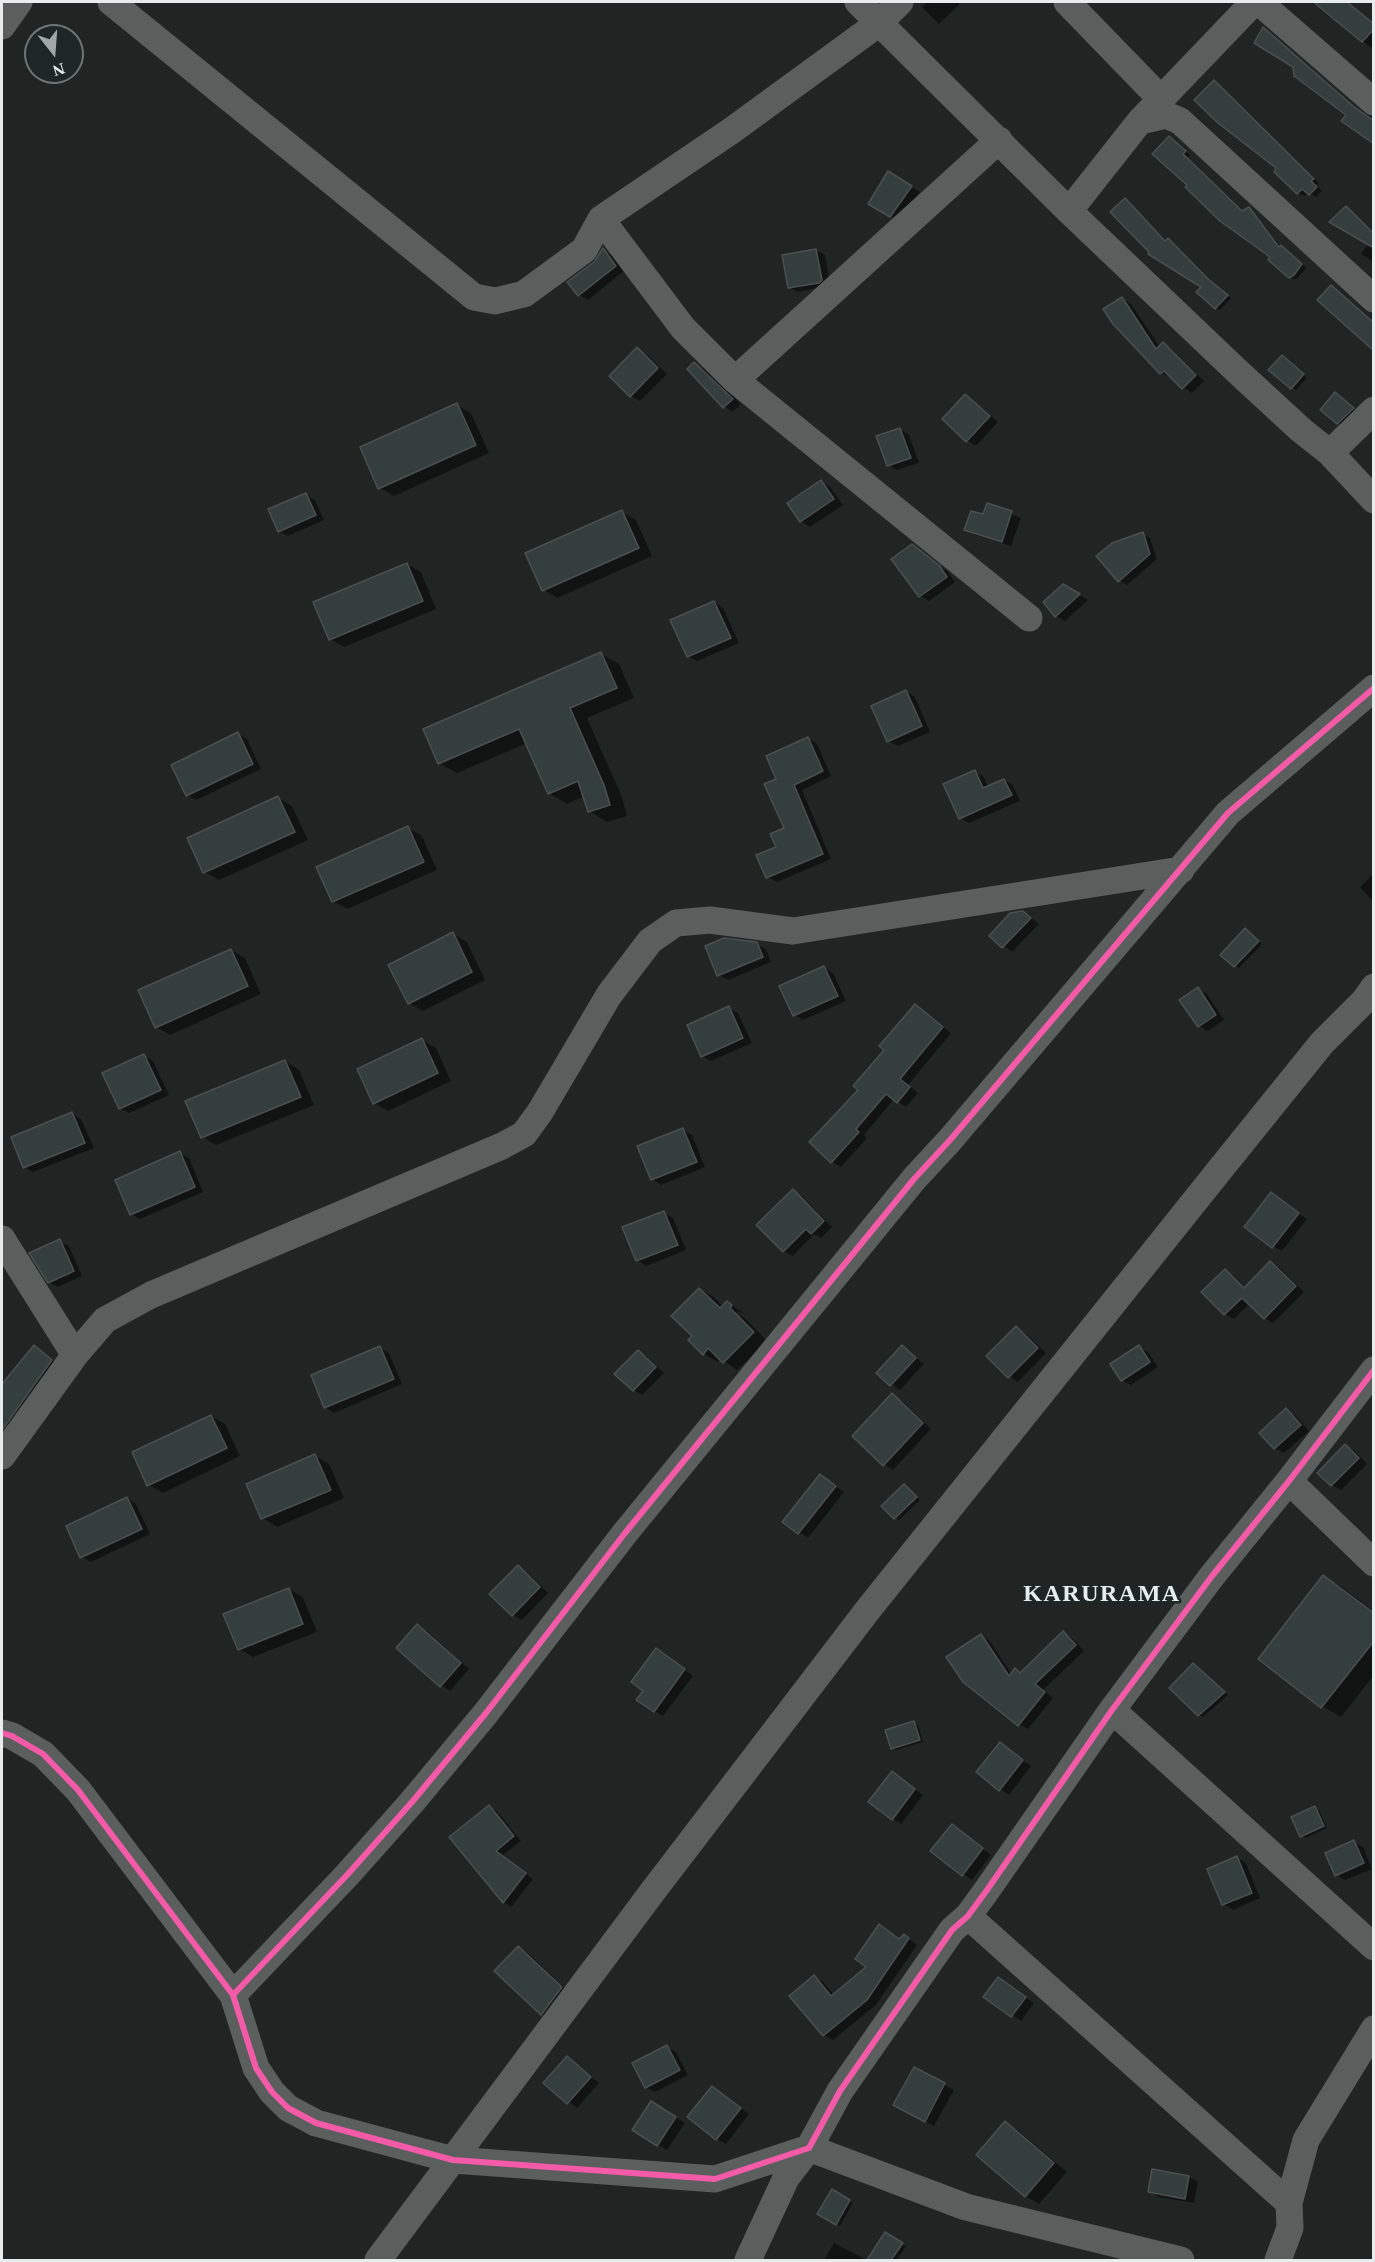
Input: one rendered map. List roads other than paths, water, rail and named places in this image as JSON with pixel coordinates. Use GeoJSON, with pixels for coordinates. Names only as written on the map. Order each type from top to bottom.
{"type":"FeatureCollection","features":[{"type":"Feature","properties":{"kind":"street"},"geometry":{"type":"LineString","coordinates":[[2,10],[18,2]]}},
{"type":"Feature","properties":{"kind":"street"},"geometry":{"type":"LineString","coordinates":[[2,26],[18,2]]}},
{"type":"Feature","properties":{"kind":"street"},"geometry":{"type":"LineString","coordinates":[[111,2],[474,297],[495,301],[524,294],[584,250],[601,219],[731,131],[879,23],[900,2]]}},
{"type":"Feature","properties":{"kind":"street"},"geometry":{"type":"LineString","coordinates":[[858,2],[1069,211],[1301,430],[1330,453],[1374,500]]}},
{"type":"Feature","properties":{"kind":"street"},"geometry":{"type":"LineString","coordinates":[[1067,2],[1161,99]]}},
{"type":"Feature","properties":{"kind":"street"},"geometry":{"type":"LineString","coordinates":[[1069,211],[1140,121],[1254,2]]}},
{"type":"Feature","properties":{"kind":"street"},"geometry":{"type":"LineString","coordinates":[[1259,2],[1374,102]]}},
{"type":"Feature","properties":{"kind":"street"},"geometry":{"type":"LineString","coordinates":[[1140,121],[1166,115],[1180,121],[1374,299]]}},
{"type":"Feature","properties":{"kind":"street"},"geometry":{"type":"LineString","coordinates":[[735,380],[999,140]]}},
{"type":"Feature","properties":{"kind":"street"},"geometry":{"type":"LineString","coordinates":[[601,219],[683,328],[735,380],[1029,618]]}},
{"type":"Feature","properties":{"kind":"street"},"geometry":{"type":"LineString","coordinates":[[1330,453],[1374,410]]}},
{"type":"Feature","properties":{"kind":"street"},"geometry":{"type":"LineString","coordinates":[[232,1995],[348,1874],[412,1802],[486,1713],[632,1524],[914,1179],[950,1140],[1228,813],[1374,688]]}},
{"type":"Feature","properties":{"kind":"street"},"geometry":{"type":"LineString","coordinates":[[2,1456],[75,1355],[105,1320],[151,1295],[502,1146],[524,1134],[540,1112],[609,995],[650,941],[676,923],[710,920],[793,931],[1180,870]]}},
{"type":"Feature","properties":{"kind":"street"},"geometry":{"type":"LineString","coordinates":[[378,2260],[653,1891],[867,1611],[1236,1149],[1323,1043],[1374,987]]}},
{"type":"Feature","properties":{"kind":"street"},"geometry":{"type":"LineString","coordinates":[[2,1239],[75,1355]]}},
{"type":"Feature","properties":{"kind":"street"},"geometry":{"type":"LineString","coordinates":[[748,2260],[786,2178],[809,2148],[840,2091],[952,1930],[968,1916],[1112,1710],[1212,1576],[1289,1481],[1374,1370]]}},
{"type":"Feature","properties":{"kind":"street"},"geometry":{"type":"LineString","coordinates":[[1289,1481],[1374,1563]]}},
{"type":"Feature","properties":{"kind":"street"},"geometry":{"type":"LineString","coordinates":[[1112,1710],[1374,1947]]}},
{"type":"Feature","properties":{"kind":"street"},"geometry":{"type":"LineString","coordinates":[[2,1733],[12,1736],[43,1754],[78,1790],[232,1995],[256,2068],[272,2092],[288,2108],[316,2123],[453,2160],[715,2179],[809,2148],[966,2207],[1181,2260]]}},
{"type":"Feature","properties":{"kind":"street"},"geometry":{"type":"LineString","coordinates":[[968,1916],[1289,2203]]}},
{"type":"Feature","properties":{"kind":"street"},"geometry":{"type":"LineString","coordinates":[[1278,2260],[1290,2228],[1292,2215],[1289,2203],[1306,2140],[1374,2029]]}},
{"type":"Feature","properties":{"kind":"district","name":"KARURAMA"},"geometry":{"type":"Point","coordinates":[1102,1595]}}]}
